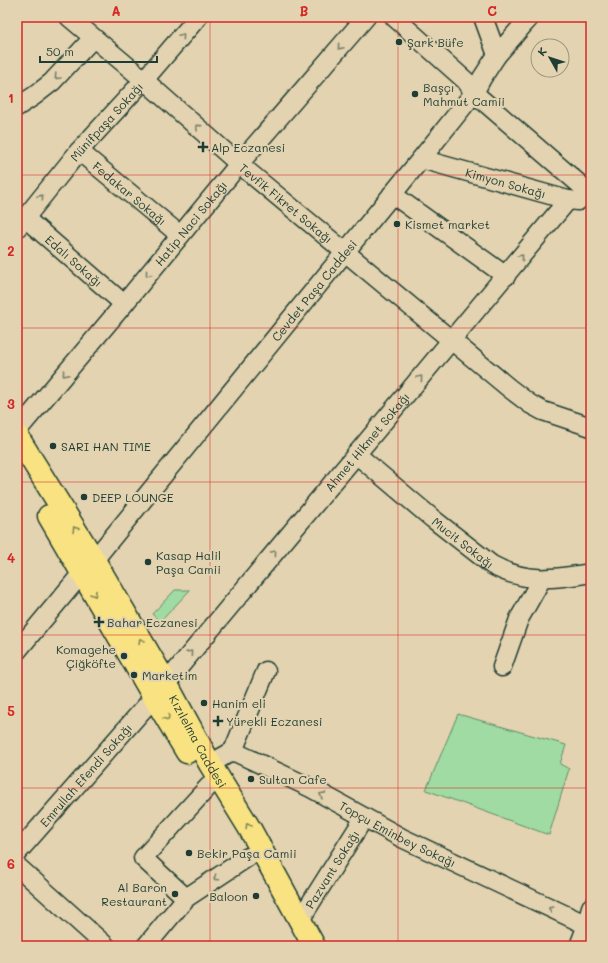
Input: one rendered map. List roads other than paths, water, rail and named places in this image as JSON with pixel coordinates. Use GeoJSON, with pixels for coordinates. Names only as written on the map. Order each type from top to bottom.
{"type":"FeatureCollection","features":[{"type":"Feature","properties":{"kind":"main road","name":"Kızılelma Caddesi"},"geometry":{"type":"LineString","coordinates":[[17,436],[88,566],[160,690],[209,786],[299,946]]}},
{"type":"Feature","properties":{"kind":"main road","name":"Kızılelma Caddesi"},"geometry":{"type":"LineString","coordinates":[[17,464],[61,536],[88,566]]}},
{"type":"Feature","properties":{"kind":"main road","name":"Kızılelma Caddesi"},"geometry":{"type":"LineString","coordinates":[[160,690],[210,764],[250,830],[314,946]]}},
{"type":"Feature","properties":{"kind":"street","name":"Tevfik Fikret Sokağı"},"geometry":{"type":"LineString","coordinates":[[68,17],[144,80],[239,164],[344,253],[530,404],[542,411],[591,428]]}},
{"type":"Feature","properties":{"kind":"street","name":"Münifpaşa Sokağı"},"geometry":{"type":"LineString","coordinates":[[21,223],[80,150],[144,80],[198,17]]}},
{"type":"Feature","properties":{"kind":"street","name":"Hatip Naci Sokağı"},"geometry":{"type":"LineString","coordinates":[[17,431],[239,164],[366,17]]}},
{"type":"Feature","properties":{"kind":"street"},"geometry":{"type":"LineString","coordinates":[[394,17],[455,70],[466,81],[474,93],[591,194]]}},
{"type":"Feature","properties":{"kind":"street"},"geometry":{"type":"LineString","coordinates":[[483,17],[497,55]]}},
{"type":"Feature","properties":{"kind":"street","name":"Cevdet Paşa Caddesi"},"geometry":{"type":"LineString","coordinates":[[17,651],[421,159],[474,93],[497,55],[530,17]]}},
{"type":"Feature","properties":{"kind":"street"},"geometry":{"type":"LineString","coordinates":[[17,107],[52,82],[93,38]]}},
{"type":"Feature","properties":{"kind":"street","name":"Fedakar Sokağı"},"geometry":{"type":"LineString","coordinates":[[80,150],[180,235]]}},
{"type":"Feature","properties":{"kind":"street","name":"Kimyon Sokağı"},"geometry":{"type":"LineString","coordinates":[[421,159],[568,200],[591,201]]}},
{"type":"Feature","properties":{"kind":"street"},"geometry":{"type":"LineString","coordinates":[[392,194],[506,276]]}},
{"type":"Feature","properties":{"kind":"street","name":"Ahmet Hikmet Sokağı"},"geometry":{"type":"LineString","coordinates":[[160,690],[568,200]]}},
{"type":"Feature","properties":{"kind":"street","name":"Edalı Sokağı"},"geometry":{"type":"LineString","coordinates":[[21,223],[124,304]]}},
{"type":"Feature","properties":{"kind":"street","name":"Mucit Sokağı"},"geometry":{"type":"LineString","coordinates":[[356,454],[433,519],[492,565],[514,575],[541,580],[591,573]]}},
{"type":"Feature","properties":{"kind":"street"},"geometry":{"type":"LineString","coordinates":[[502,667],[519,619],[541,580]]}},
{"type":"Feature","properties":{"kind":"street"},"geometry":{"type":"LineString","coordinates":[[210,764],[233,751],[266,671]]}},
{"type":"Feature","properties":{"kind":"street","name":"Emrullah Efendi Sokağı"},"geometry":{"type":"LineString","coordinates":[[17,853],[160,690]]}},
{"type":"Feature","properties":{"kind":"street","name":"Topçu Eminbey Sokağı"},"geometry":{"type":"LineString","coordinates":[[233,751],[310,788],[364,818],[589,926]]}},
{"type":"Feature","properties":{"kind":"street"},"geometry":{"type":"LineString","coordinates":[[186,898],[143,858],[209,786]]}},
{"type":"Feature","properties":{"kind":"street","name":"Pazvant Sokağı"},"geometry":{"type":"LineString","coordinates":[[300,920],[364,818]]}},
{"type":"Feature","properties":{"kind":"street"},"geometry":{"type":"LineString","coordinates":[[146,946],[186,898],[248,857]]}},
{"type":"Feature","properties":{"kind":"street"},"geometry":{"type":"LineString","coordinates":[[17,866],[106,946]]}},
{"type":"Feature","properties":{"kind":"street"},"geometry":{"type":"LineString","coordinates":[[578,946],[589,926],[591,907]]}},
{"type":"Feature","properties":{"kind":"place","name":"Şark Büfe"},"geometry":{"type":"Point","coordinates":[399,42]}},
{"type":"Feature","properties":{"kind":"place","name":"Başçı Mahmut Camii"},"geometry":{"type":"Point","coordinates":[415,94]}},
{"type":"Feature","properties":{"kind":"place","name":"Alp Eczanesi"},"geometry":{"type":"Point","coordinates":[203,147]}},
{"type":"Feature","properties":{"kind":"place","name":"Kismet market"},"geometry":{"type":"Point","coordinates":[397,224]}},
{"type":"Feature","properties":{"kind":"place","name":"SARI HAN TIME"},"geometry":{"type":"Point","coordinates":[53,446]}},
{"type":"Feature","properties":{"kind":"place","name":"DEEP LOUNGE"},"geometry":{"type":"Point","coordinates":[84,497]}},
{"type":"Feature","properties":{"kind":"place","name":"Kasap Halil Paşa Camii"},"geometry":{"type":"Point","coordinates":[148,562]}},
{"type":"Feature","properties":{"kind":"place","name":"Bahar Eczanesi"},"geometry":{"type":"Point","coordinates":[99,622]}},
{"type":"Feature","properties":{"kind":"place","name":"Komagehe Çiğköfte"},"geometry":{"type":"Point","coordinates":[124,656]}},
{"type":"Feature","properties":{"kind":"place","name":"Marketim"},"geometry":{"type":"Point","coordinates":[134,675]}},
{"type":"Feature","properties":{"kind":"place","name":"Hanim eli"},"geometry":{"type":"Point","coordinates":[204,703]}},
{"type":"Feature","properties":{"kind":"place","name":"Yürekli Eczanesi"},"geometry":{"type":"Point","coordinates":[218,721]}},
{"type":"Feature","properties":{"kind":"place","name":"Sultan Cafe"},"geometry":{"type":"Point","coordinates":[251,779]}},
{"type":"Feature","properties":{"kind":"place","name":"Bekir Paşa Camii"},"geometry":{"type":"Point","coordinates":[189,853]}},
{"type":"Feature","properties":{"kind":"place","name":"Al Baron Restaurant"},"geometry":{"type":"Point","coordinates":[175,894]}},
{"type":"Feature","properties":{"kind":"place","name":"Baloon"},"geometry":{"type":"Point","coordinates":[256,896]}}]}
